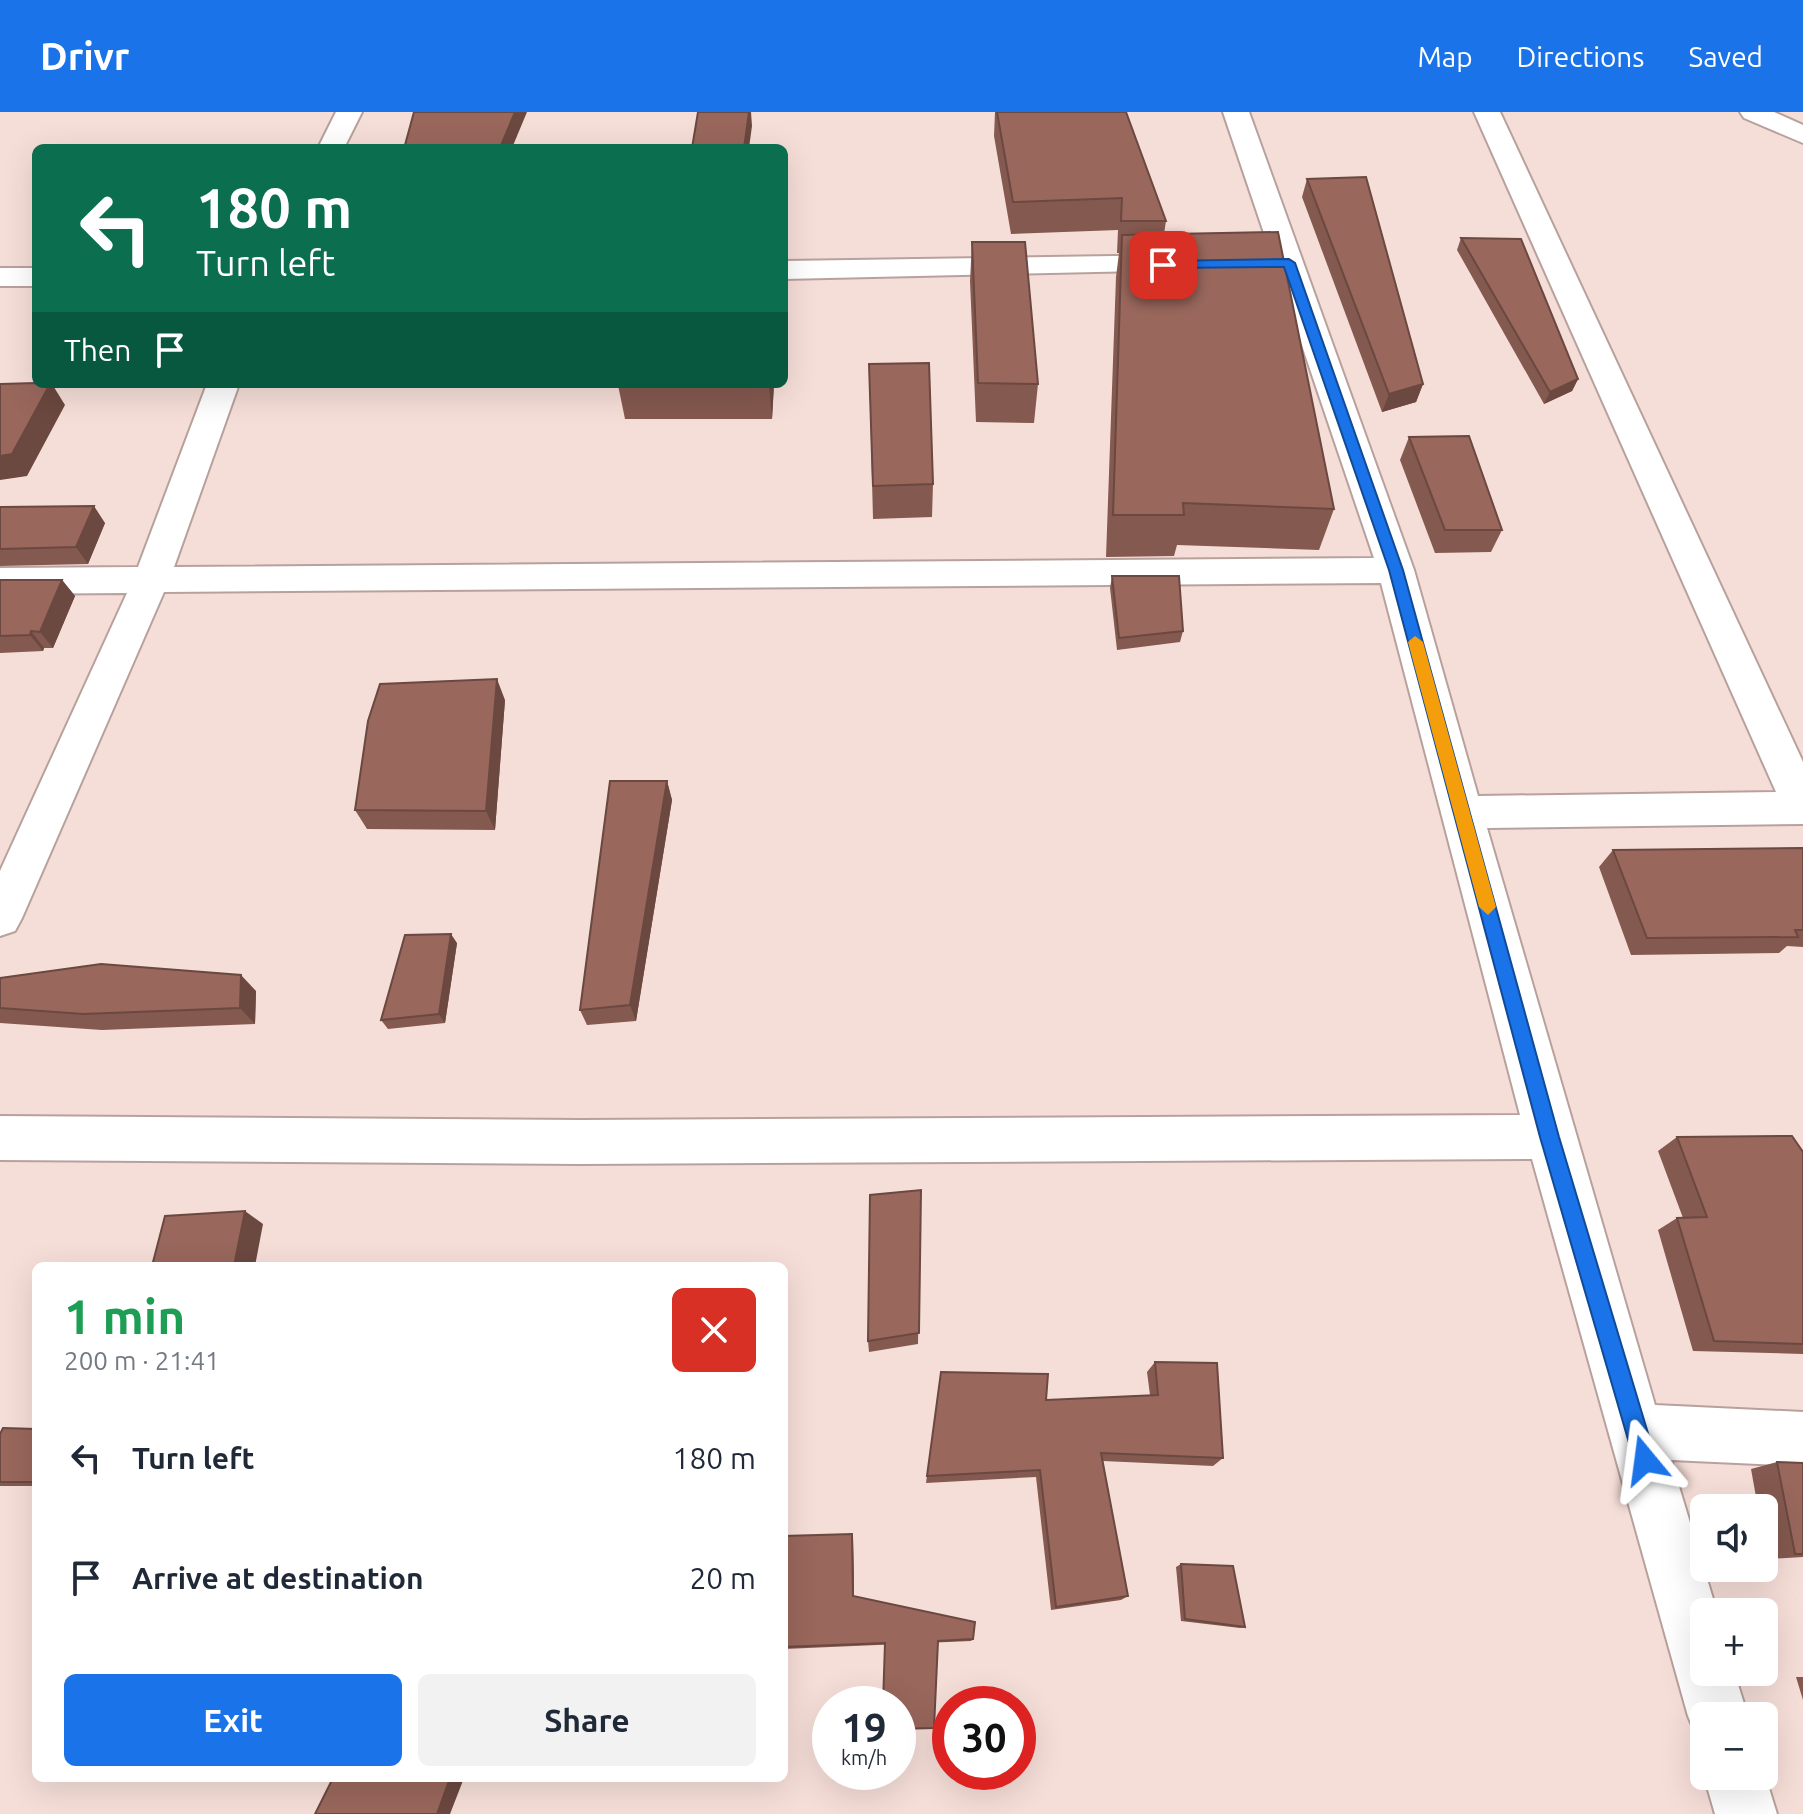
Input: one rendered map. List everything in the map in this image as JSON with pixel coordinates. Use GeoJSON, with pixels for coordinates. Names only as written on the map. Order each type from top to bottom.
{"type":"FeatureCollection","features":[{"type":"Feature","properties":{"kind":"street"},"geometry":{"type":"LineString","coordinates":[[333,144],[349,112]]}},
{"type":"Feature","properties":{"kind":"street"},"geometry":{"type":"LineString","coordinates":[[1236,112],[1273,263],[1396,570],[1550,1137],[1690,1616]]}},
{"type":"Feature","properties":{"kind":"street"},"geometry":{"type":"LineString","coordinates":[[1462,812],[1803,807],[1487,112]]}},
{"type":"Feature","properties":{"kind":"street"},"geometry":{"type":"LineString","coordinates":[[1753,112],[1803,135]]}},
{"type":"Feature","properties":{"kind":"street"},"geometry":{"type":"LineString","coordinates":[[788,270],[1210,264]]}},
{"type":"Feature","properties":{"kind":"street"},"geometry":{"type":"LineString","coordinates":[[0,277],[32,277]]}},
{"type":"Feature","properties":{"kind":"street"},"geometry":{"type":"LineString","coordinates":[[0,918],[152,578],[222,388]]}},
{"type":"Feature","properties":{"kind":"street"},"geometry":{"type":"LineString","coordinates":[[0,581],[1396,570]]}},
{"type":"Feature","properties":{"kind":"street"},"geometry":{"type":"LineString","coordinates":[[0,1138],[222,1142],[780,1142],[1550,1137]]}},
{"type":"Feature","properties":{"kind":"street"},"geometry":{"type":"LineString","coordinates":[[1637,1431],[1803,1439]]}},
{"type":"Feature","properties":{"kind":"street"},"geometry":{"type":"LineString","coordinates":[[1739,1790],[1746,1814]]}},
{"type":"Feature","properties":{"kind":"building"},"geometry":{"type":"Polygon","coordinates":[[[414,112],[515,112],[502,144],[405,144],[414,112]]]}},
{"type":"Feature","properties":{"kind":"building"},"geometry":{"type":"Polygon","coordinates":[[[698,112],[749,112],[745,144],[693,144],[698,112]]]}},
{"type":"Feature","properties":{"kind":"building"},"geometry":{"type":"Polygon","coordinates":[[[997,112],[1126,112],[1166,221],[1121,221],[1122,198],[1013,202],[997,112]]]}},
{"type":"Feature","properties":{"kind":"building"},"geometry":{"type":"Polygon","coordinates":[[[1366,177],[1423,384],[1389,394],[1307,179],[1366,177]]]}},
{"type":"Feature","properties":{"kind":"building"},"geometry":{"type":"Polygon","coordinates":[[[1278,232],[1334,509],[1183,503],[1184,515],[1113,515],[1122,235],[1278,232]]]}},
{"type":"Feature","properties":{"kind":"building"},"geometry":{"type":"Polygon","coordinates":[[[1461,238],[1521,239],[1578,379],[1550,392],[1461,238]]]}},
{"type":"Feature","properties":{"kind":"building"},"geometry":{"type":"Polygon","coordinates":[[[972,242],[1025,242],[1038,384],[978,383],[972,242]]]}},
{"type":"Feature","properties":{"kind":"building"},"geometry":{"type":"Polygon","coordinates":[[[929,363],[933,484],[873,486],[869,364],[929,363]]]}},
{"type":"Feature","properties":{"kind":"building"},"geometry":{"type":"Polygon","coordinates":[[[32,383],[32,388],[48,388],[12,454],[0,456],[0,384],[32,383]]]}},
{"type":"Feature","properties":{"kind":"building"},"geometry":{"type":"Polygon","coordinates":[[[1469,436],[1502,530],[1445,530],[1409,437],[1469,436]]]}},
{"type":"Feature","properties":{"kind":"building"},"geometry":{"type":"Polygon","coordinates":[[[94,506],[76,547],[0,549],[0,507],[94,506]]]}},
{"type":"Feature","properties":{"kind":"building"},"geometry":{"type":"Polygon","coordinates":[[[1112,576],[1179,576],[1183,631],[1119,638],[1112,576]]]}},
{"type":"Feature","properties":{"kind":"building"},"geometry":{"type":"Polygon","coordinates":[[[0,580],[62,580],[40,632],[0,636],[0,580]]]}},
{"type":"Feature","properties":{"kind":"building"},"geometry":{"type":"Polygon","coordinates":[[[497,679],[486,811],[355,810],[368,721],[380,684],[497,679]]]}},
{"type":"Feature","properties":{"kind":"building"},"geometry":{"type":"Polygon","coordinates":[[[610,781],[667,781],[630,1005],[580,1010],[610,781]]]}},
{"type":"Feature","properties":{"kind":"building"},"geometry":{"type":"Polygon","coordinates":[[[1803,848],[1803,930],[1795,930],[1798,937],[1647,938],[1613,850],[1803,848]]]}},
{"type":"Feature","properties":{"kind":"building"},"geometry":{"type":"Polygon","coordinates":[[[451,934],[439,1014],[381,1020],[405,935],[451,934]]]}},
{"type":"Feature","properties":{"kind":"building"},"geometry":{"type":"Polygon","coordinates":[[[101,964],[241,975],[240,1008],[83,1014],[0,1008],[0,978],[101,964]]]}},
{"type":"Feature","properties":{"kind":"building"},"geometry":{"type":"Polygon","coordinates":[[[1792,1136],[1803,1152],[1803,1344],[1714,1341],[1677,1218],[1707,1217],[1677,1137],[1792,1136]]]}},
{"type":"Feature","properties":{"kind":"building"},"geometry":{"type":"Polygon","coordinates":[[[921,1190],[919,1333],[868,1341],[870,1195],[921,1190]]]}},
{"type":"Feature","properties":{"kind":"building"},"geometry":{"type":"Polygon","coordinates":[[[245,1211],[235,1262],[153,1262],[165,1216],[245,1211]]]}},
{"type":"Feature","properties":{"kind":"building"},"geometry":{"type":"Polygon","coordinates":[[[1155,1362],[1217,1363],[1223,1458],[1101,1453],[1128,1596],[1056,1607],[1040,1470],[927,1476],[941,1372],[1048,1374],[1046,1400],[1158,1395],[1155,1362]]]}},
{"type":"Feature","properties":{"kind":"building"},"geometry":{"type":"Polygon","coordinates":[[[3,1428],[32,1429],[32,1482],[0,1482],[0,1434],[3,1428]]]}},
{"type":"Feature","properties":{"kind":"building"},"geometry":{"type":"Polygon","coordinates":[[[1777,1462],[1803,1463],[1803,1554],[1795,1554],[1777,1462]]]}},
{"type":"Feature","properties":{"kind":"building"},"geometry":{"type":"Polygon","coordinates":[[[852,1534],[853,1596],[975,1622],[973,1639],[938,1641],[936,1686],[932,1686],[932,1728],[916,1728],[916,1686],[884,1686],[885,1643],[788,1647],[788,1536],[852,1534]]]}},
{"type":"Feature","properties":{"kind":"building"},"geometry":{"type":"Polygon","coordinates":[[[1181,1564],[1233,1566],[1245,1627],[1185,1619],[1181,1564]]]}},
{"type":"Feature","properties":{"kind":"building"},"geometry":{"type":"Polygon","coordinates":[[[331,1782],[449,1782],[437,1814],[315,1814],[331,1782]]]}},
{"type":"Feature","properties":{"kind":"slow traffic"},"geometry":{"type":"LineString","coordinates":[[1415,642],[1488,907]]}},
{"type":"Feature","properties":{"kind":"route"},"geometry":{"type":"LineString","coordinates":[[1163,265],[1289,263],[1396,570],[1550,1137],[1645,1460]]}}]}
